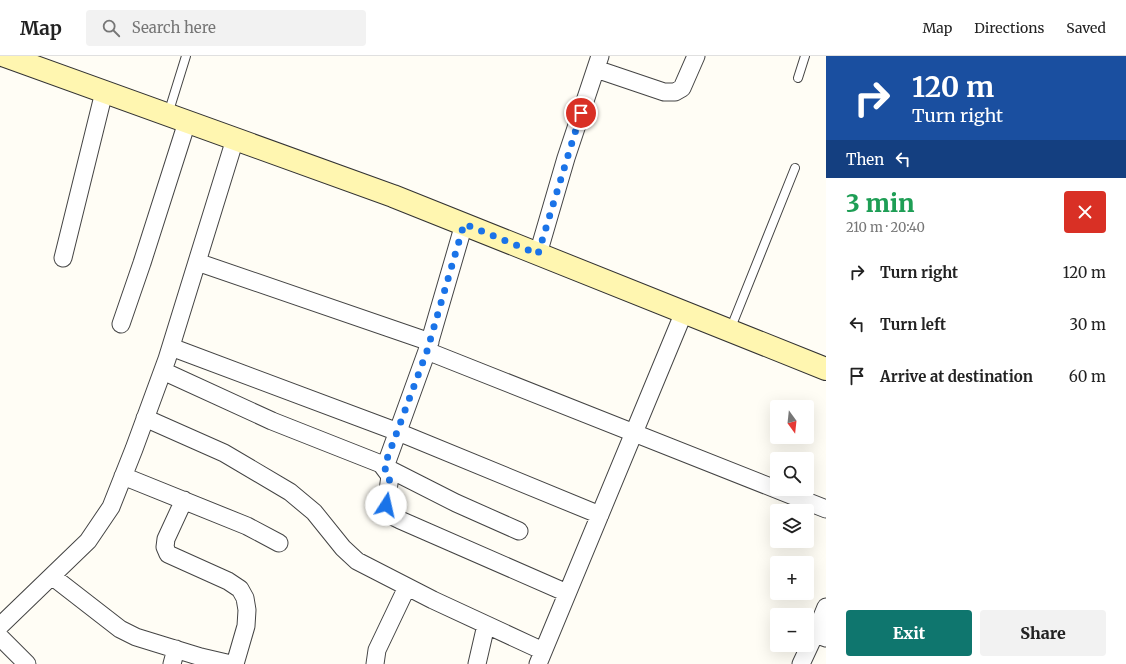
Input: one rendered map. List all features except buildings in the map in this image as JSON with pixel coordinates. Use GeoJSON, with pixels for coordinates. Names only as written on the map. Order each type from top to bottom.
{"type":"FeatureCollection","features":[{"type":"Feature","properties":{"kind":"main road"},"geometry":{"type":"LineString","coordinates":[[5,56],[37,64],[104,92],[393,196],[826,369]]}},
{"type":"Feature","properties":{"kind":"street"},"geometry":{"type":"LineString","coordinates":[[538,254],[566,158],[598,62],[664,92],[675,92],[682,88],[696,56]]}},
{"type":"Feature","properties":{"kind":"street"},"geometry":{"type":"LineString","coordinates":[[64,258],[104,92]]}},
{"type":"Feature","properties":{"kind":"street"},"geometry":{"type":"LineString","coordinates":[[121,324],[142,263],[178,118]]}},
{"type":"Feature","properties":{"kind":"street"},"geometry":{"type":"LineString","coordinates":[[0,626],[53,577],[88,541],[111,507],[163,371],[235,139]]}},
{"type":"Feature","properties":{"kind":"street"},"geometry":{"type":"LineString","coordinates":[[384,467],[428,347],[464,224]]}},
{"type":"Feature","properties":{"kind":"street"},"geometry":{"type":"LineString","coordinates":[[197,262],[428,347],[634,433],[826,509]]}},
{"type":"Feature","properties":{"kind":"street"},"geometry":{"type":"LineString","coordinates":[[145,418],[224,453],[290,492],[314,512],[356,561],[486,625],[540,658],[684,312]]}},
{"type":"Feature","properties":{"kind":"street"},"geometry":{"type":"LineString","coordinates":[[171,347],[398,432],[600,515]]}},
{"type":"Feature","properties":{"kind":"street"},"geometry":{"type":"LineString","coordinates":[[163,371],[272,421],[381,464],[384,467],[456,503],[519,531]]}},
{"type":"Feature","properties":{"kind":"street"},"geometry":{"type":"LineString","coordinates":[[384,467],[390,476],[386,505],[390,515],[567,593]]}},
{"type":"Feature","properties":{"kind":"street"},"geometry":{"type":"LineString","coordinates":[[123,476],[247,526],[278,543]]}},
{"type":"Feature","properties":{"kind":"street"},"geometry":{"type":"LineString","coordinates":[[184,500],[166,539],[165,547],[168,554],[228,581],[240,589],[245,598],[247,610],[246,626],[235,664]]}},
{"type":"Feature","properties":{"kind":"street"},"geometry":{"type":"LineString","coordinates":[[53,577],[120,629],[174,657],[231,664]]}},
{"type":"Feature","properties":{"kind":"street"},"geometry":{"type":"LineString","coordinates":[[375,664],[377,650],[407,587]]}},
{"type":"Feature","properties":{"kind":"street"},"geometry":{"type":"LineString","coordinates":[[801,664],[821,636],[826,607]]}},
{"type":"Feature","properties":{"kind":"street"},"geometry":{"type":"LineString","coordinates":[[477,664],[486,625]]}},
{"type":"Feature","properties":{"kind":"street"},"geometry":{"type":"LineString","coordinates":[[0,636],[27,664]]}},
{"type":"Feature","properties":{"kind":"lane"},"geometry":{"type":"LineString","coordinates":[[178,118],[186,56]]}},
{"type":"Feature","properties":{"kind":"lane"},"geometry":{"type":"LineString","coordinates":[[798,78],[805,56]]}},
{"type":"Feature","properties":{"kind":"lane"},"geometry":{"type":"LineString","coordinates":[[730,331],[795,168]]}},
{"type":"Feature","properties":{"kind":"route"},"geometry":{"type":"LineString","coordinates":[[386,505],[390,476],[384,467],[427,351],[464,224],[538,254],[566,158],[581,113]]}}]}
